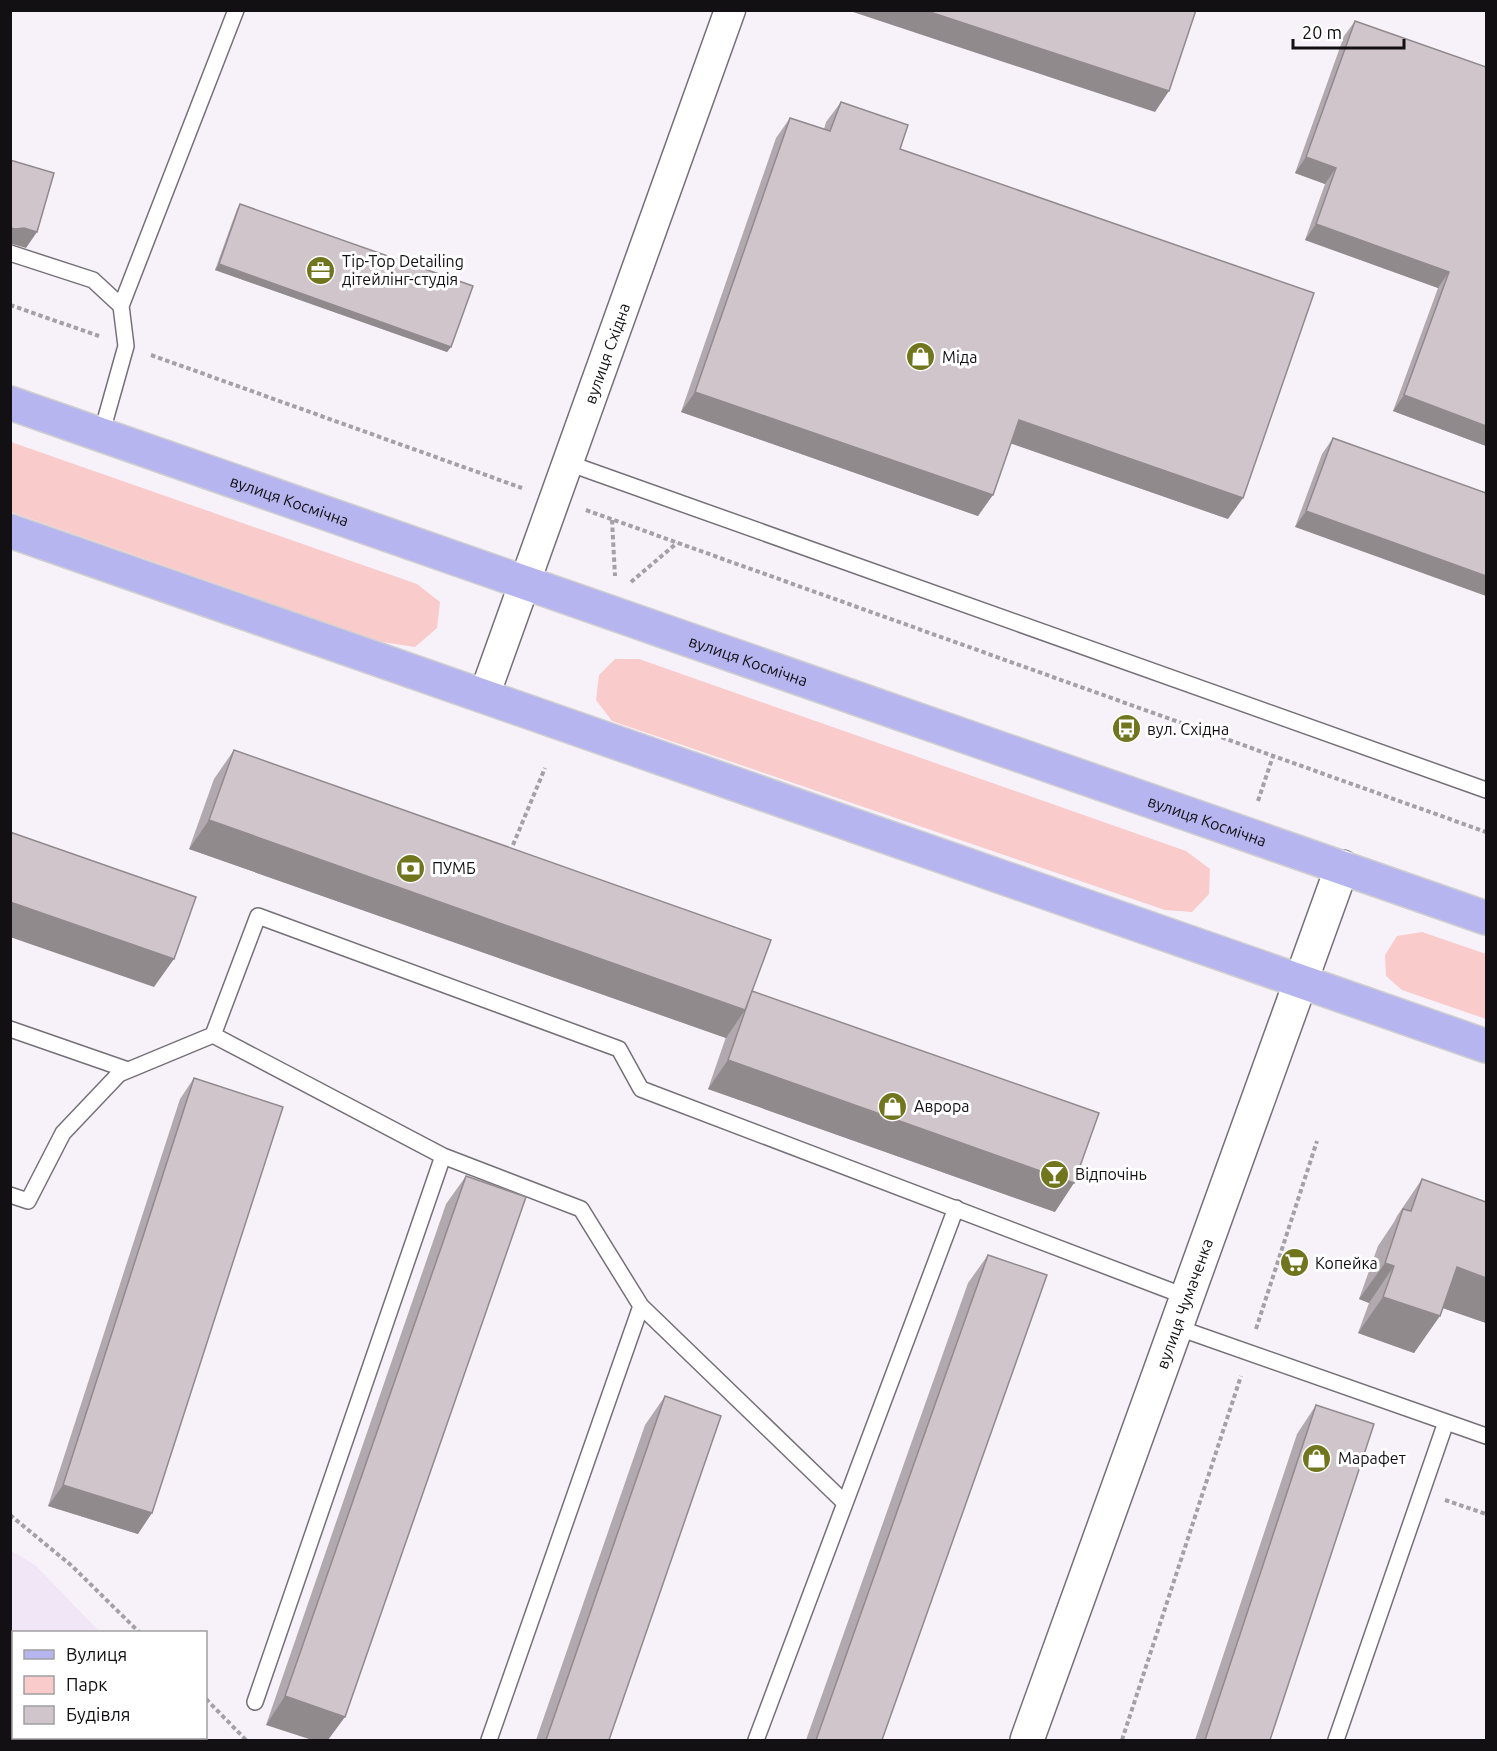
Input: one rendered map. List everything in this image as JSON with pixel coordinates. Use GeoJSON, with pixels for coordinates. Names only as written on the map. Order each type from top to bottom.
{"type":"FeatureCollection","features":[{"type":"Feature","properties":{"kind":"main road","name":"вулиця Космічна"},"geometry":{"type":"LineString","coordinates":[[10,403],[1486,918]]}},
{"type":"Feature","properties":{"kind":"main road"},"geometry":{"type":"LineString","coordinates":[[10,531],[1486,1046]]}},
{"type":"Feature","properties":{"kind":"street","name":"вулиця Східна"},"geometry":{"type":"LineString","coordinates":[[484,696],[730,10]]}},
{"type":"Feature","properties":{"kind":"street","name":"вулиця Чумаченка"},"geometry":{"type":"LineString","coordinates":[[1027,1740],[1342,867]]}},
{"type":"Feature","properties":{"kind":"lane"},"geometry":{"type":"LineString","coordinates":[[101,435],[126,346],[121,306],[236,10]]}},
{"type":"Feature","properties":{"kind":"lane"},"geometry":{"type":"LineString","coordinates":[[10,254],[93,280],[121,306]]}},
{"type":"Feature","properties":{"kind":"lane"},"geometry":{"type":"LineString","coordinates":[[568,463],[1486,790]]}},
{"type":"Feature","properties":{"kind":"lane"},"geometry":{"type":"LineString","coordinates":[[10,1195],[28,1201],[63,1133],[119,1074],[213,1035],[258,916],[619,1049],[641,1089],[956,1208],[1182,1312],[1249,1353],[1486,1436]]}},
{"type":"Feature","properties":{"kind":"lane"},"geometry":{"type":"LineString","coordinates":[[10,1029],[128,1070]]}},
{"type":"Feature","properties":{"kind":"lane"},"geometry":{"type":"LineString","coordinates":[[213,1035],[443,1156],[580,1209],[641,1306],[845,1503]]}},
{"type":"Feature","properties":{"kind":"lane"},"geometry":{"type":"LineString","coordinates":[[255,1702],[443,1156]]}},
{"type":"Feature","properties":{"kind":"lane"},"geometry":{"type":"LineString","coordinates":[[756,1740],[956,1208]]}},
{"type":"Feature","properties":{"kind":"lane"},"geometry":{"type":"LineString","coordinates":[[489,1740],[641,1306]]}},
{"type":"Feature","properties":{"kind":"lane"},"geometry":{"type":"LineString","coordinates":[[1336,1740],[1446,1422]]}},
{"type":"Feature","properties":{"kind":"path"},"geometry":{"type":"LineString","coordinates":[[10,305],[1486,832]]}},
{"type":"Feature","properties":{"kind":"path"},"geometry":{"type":"LineString","coordinates":[[612,520],[616,583]]}},
{"type":"Feature","properties":{"kind":"path"},"geometry":{"type":"LineString","coordinates":[[625,587],[677,543]]}},
{"type":"Feature","properties":{"kind":"path"},"geometry":{"type":"LineString","coordinates":[[1256,808],[1273,756]]}},
{"type":"Feature","properties":{"kind":"path"},"geometry":{"type":"LineString","coordinates":[[513,845],[545,768]]}},
{"type":"Feature","properties":{"kind":"path"},"geometry":{"type":"LineString","coordinates":[[1122,1740],[1317,1141]]}},
{"type":"Feature","properties":{"kind":"path"},"geometry":{"type":"LineString","coordinates":[[1422,1491],[1486,1514]]}},
{"type":"Feature","properties":{"kind":"path"},"geometry":{"type":"LineString","coordinates":[[10,1515],[72,1566],[138,1631]]}},
{"type":"Feature","properties":{"kind":"path"},"geometry":{"type":"LineString","coordinates":[[207,1700],[246,1740]]}},
{"type":"Feature","properties":{"kind":"shaded area"},"geometry":{"type":"Polygon","coordinates":[[[10,1550],[35,1565],[99,1631],[12,1631],[12,1739],[204,1740],[11,1740],[10,1550]]]}},
{"type":"Feature","properties":{"kind":"green space"},"geometry":{"type":"Polygon","coordinates":[[[11,442],[417,584],[440,602],[437,628],[415,647],[382,642],[11,512],[11,442]]]}},
{"type":"Feature","properties":{"kind":"green space"},"geometry":{"type":"Polygon","coordinates":[[[615,659],[639,659],[1186,851],[1210,869],[1209,894],[1192,912],[1165,910],[612,721],[596,700],[599,675],[615,659]]]}},
{"type":"Feature","properties":{"kind":"green space"},"geometry":{"type":"Polygon","coordinates":[[[1422,932],[1486,954],[1486,1019],[1402,990],[1386,976],[1385,955],[1397,936],[1422,932]]]}},
{"type":"Feature","properties":{"kind":"building"},"geometry":{"type":"Polygon","coordinates":[[[924,10],[1196,10],[1169,91],[924,10]]]}},
{"type":"Feature","properties":{"kind":"building"},"geometry":{"type":"Polygon","coordinates":[[[1355,21],[1486,67],[1486,426],[1404,395],[1449,272],[1316,224],[1336,168],[1306,157],[1355,21]]]}},
{"type":"Feature","properties":{"kind":"building"},"geometry":{"type":"Polygon","coordinates":[[[841,102],[908,125],[900,149],[1314,293],[1243,498],[1019,420],[993,495],[695,392],[790,118],[830,131],[841,102]]]}},
{"type":"Feature","properties":{"kind":"building"},"geometry":{"type":"Polygon","coordinates":[[[10,160],[54,173],[37,232],[24,228],[10,228],[10,160]]]}},
{"type":"Feature","properties":{"kind":"building"},"geometry":{"type":"Polygon","coordinates":[[[240,204],[473,286],[451,347],[219,264],[240,204]]]}},
{"type":"Feature","properties":{"kind":"building"},"geometry":{"type":"Polygon","coordinates":[[[1333,438],[1486,493],[1486,576],[1306,511],[1333,438]]]}},
{"type":"Feature","properties":{"kind":"building"},"geometry":{"type":"Polygon","coordinates":[[[234,750],[771,940],[745,1010],[209,820],[234,750]]]}},
{"type":"Feature","properties":{"kind":"building"},"geometry":{"type":"Polygon","coordinates":[[[10,832],[196,897],[174,959],[10,902],[10,832]]]}},
{"type":"Feature","properties":{"kind":"building"},"geometry":{"type":"Polygon","coordinates":[[[752,991],[1099,1113],[1074,1183],[728,1060],[752,991]]]}},
{"type":"Feature","properties":{"kind":"building"},"geometry":{"type":"Polygon","coordinates":[[[194,1078],[283,1107],[152,1513],[63,1485],[194,1078]]]}},
{"type":"Feature","properties":{"kind":"building"},"geometry":{"type":"Polygon","coordinates":[[[466,1176],[526,1197],[345,1717],[285,1696],[466,1176]]]}},
{"type":"Feature","properties":{"kind":"building"},"geometry":{"type":"Polygon","coordinates":[[[1422,1179],[1486,1202],[1486,1278],[1457,1267],[1440,1316],[1383,1297],[1394,1266],[1385,1263],[1403,1209],[1411,1211],[1422,1179]]]}},
{"type":"Feature","properties":{"kind":"building"},"geometry":{"type":"Polygon","coordinates":[[[988,1255],[1047,1275],[882,1740],[816,1740],[988,1255]]]}},
{"type":"Feature","properties":{"kind":"building"},"geometry":{"type":"Polygon","coordinates":[[[665,1396],[721,1416],[609,1740],[546,1740],[665,1396]]]}},
{"type":"Feature","properties":{"kind":"building"},"geometry":{"type":"Polygon","coordinates":[[[1316,1405],[1374,1424],[1270,1740],[1205,1740],[1316,1405]]]}},
{"type":"Feature","properties":{"kind":"place","name":"Tip-Top Detailing дітейлiнг-студiя"},"geometry":{"type":"Point","coordinates":[321,270]}},
{"type":"Feature","properties":{"kind":"place","name":"Міда"},"geometry":{"type":"Point","coordinates":[921,357]}},
{"type":"Feature","properties":{"kind":"place","name":"вул. Східна"},"geometry":{"type":"Point","coordinates":[1126,729]}},
{"type":"Feature","properties":{"kind":"place","name":"ПУМБ"},"geometry":{"type":"Point","coordinates":[411,868]}},
{"type":"Feature","properties":{"kind":"place","name":"Аврора"},"geometry":{"type":"Point","coordinates":[893,1106]}},
{"type":"Feature","properties":{"kind":"place","name":"Відпочінь"},"geometry":{"type":"Point","coordinates":[1054,1174]}},
{"type":"Feature","properties":{"kind":"place","name":"Копейка"},"geometry":{"type":"Point","coordinates":[1294,1263]}},
{"type":"Feature","properties":{"kind":"place","name":"Марафет"},"geometry":{"type":"Point","coordinates":[1317,1458]}}]}
